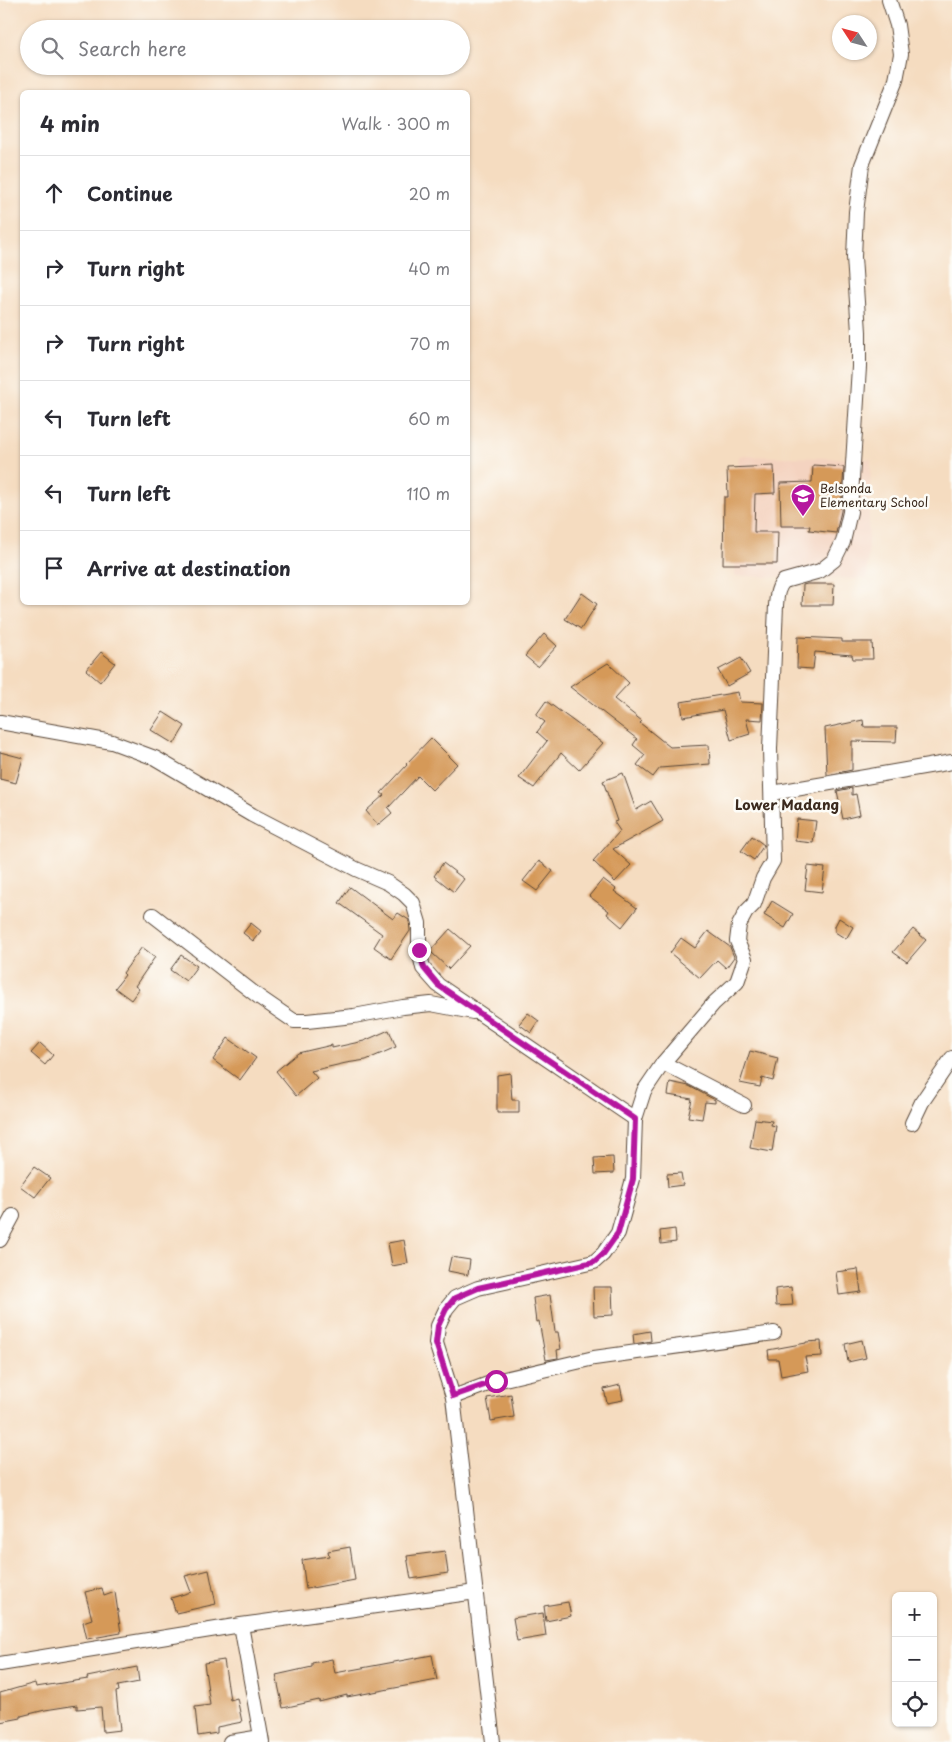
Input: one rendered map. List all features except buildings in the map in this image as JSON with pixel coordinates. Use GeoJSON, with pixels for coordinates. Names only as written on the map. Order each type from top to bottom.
{"type":"FeatureCollection","features":[{"type":"Feature","properties":{"kind":"street"},"geometry":{"type":"LineString","coordinates":[[493,1742],[453,1396],[436,1343],[438,1326],[446,1309],[455,1298],[478,1288],[594,1262],[603,1254],[618,1233],[633,1179],[635,1119],[644,1091],[663,1063],[714,1003],[737,982],[745,959],[737,941],[739,925],[754,904],[763,878],[774,861],[770,749],[778,591],[784,581],[820,571],[834,560],[843,542],[850,512],[859,367],[854,257],[856,212],[862,166],[896,80],[901,54],[897,25],[889,0]]}},
{"type":"Feature","properties":{"kind":"street"},"geometry":{"type":"LineString","coordinates":[[0,722],[112,742],[155,758],[252,815],[356,869],[388,883],[413,903],[419,923],[419,950],[424,968],[438,985],[635,1119]]}},
{"type":"Feature","properties":{"kind":"street"},"geometry":{"type":"LineString","coordinates":[[772,793],[952,762]]}},
{"type":"Feature","properties":{"kind":"street"},"geometry":{"type":"LineString","coordinates":[[153,915],[259,997],[294,1021],[354,1016],[431,1004],[479,1014]]}},
{"type":"Feature","properties":{"kind":"street"},"geometry":{"type":"LineString","coordinates":[[912,1123],[922,1102],[952,1058]]}},
{"type":"Feature","properties":{"kind":"street"},"geometry":{"type":"LineString","coordinates":[[663,1063],[744,1105]]}},
{"type":"Feature","properties":{"kind":"street"},"geometry":{"type":"LineString","coordinates":[[0,1240],[13,1216]]}},
{"type":"Feature","properties":{"kind":"street"},"geometry":{"type":"LineString","coordinates":[[453,1396],[496,1381],[594,1358],[774,1334]]}},
{"type":"Feature","properties":{"kind":"street"},"geometry":{"type":"LineString","coordinates":[[0,1664],[241,1625],[476,1592]]}},
{"type":"Feature","properties":{"kind":"street"},"geometry":{"type":"LineString","coordinates":[[230,1742],[261,1739],[241,1625]]}},
{"type":"Feature","properties":{"kind":"shaded area","name":"Belsonda Elementary School"},"geometry":{"type":"Polygon","coordinates":[[[739,456],[871,459],[867,579],[735,576],[739,456]]]}},
{"type":"Feature","properties":{"kind":"place","name":"Belsonda Elementary School"},"geometry":{"type":"Point","coordinates":[803,517]}},
{"type":"Feature","properties":{"kind":"district","name":"Lower Madang"},"geometry":{"type":"Point","coordinates":[787,805]}},
{"type":"Feature","properties":{"kind":"route"},"geometry":{"type":"LineString","coordinates":[[419,950],[424,968],[438,985],[635,1119],[633,1179],[618,1233],[603,1254],[594,1262],[478,1288],[455,1298],[446,1309],[438,1326],[436,1343],[453,1396],[496,1381]]}}]}
